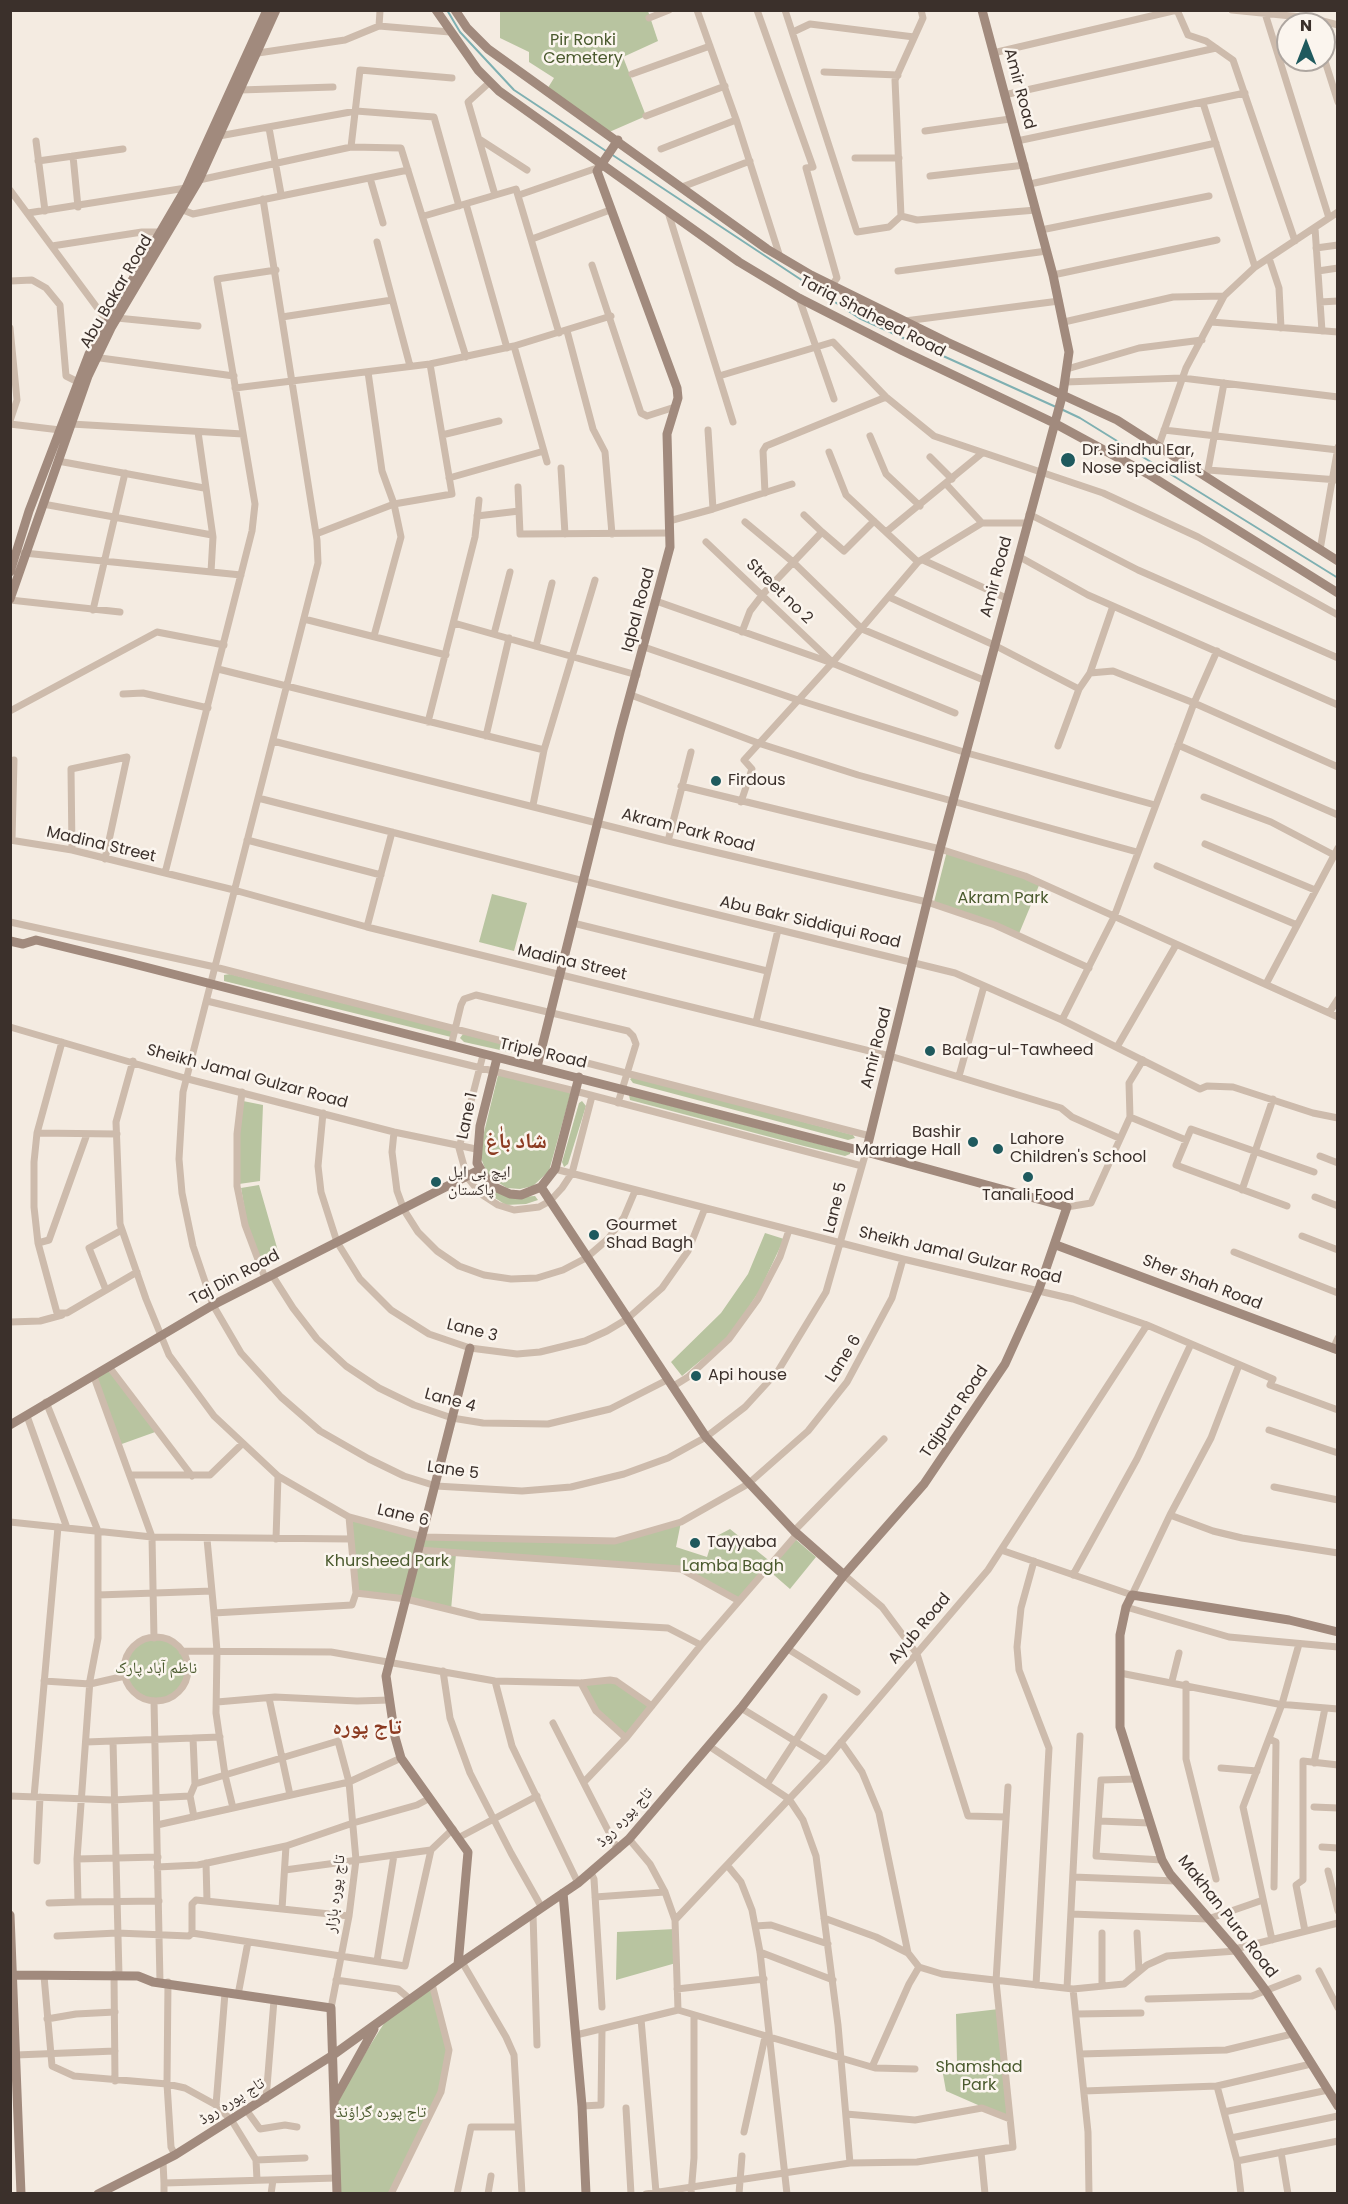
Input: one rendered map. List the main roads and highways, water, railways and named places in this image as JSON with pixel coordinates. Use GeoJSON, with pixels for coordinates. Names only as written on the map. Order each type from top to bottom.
{"type":"FeatureCollection","features":[{"type":"Feature","properties":{"kind":"main road","name":"Abu Bakar Road"},"geometry":{"type":"LineString","coordinates":[[112,320],[179,208],[267,10]]}},
{"type":"Feature","properties":{"kind":"main road","name":"Abu Bakar Road"},"geometry":{"type":"LineString","coordinates":[[10,600],[17,555],[43,504],[58,461],[60,430],[78,382],[162,231],[199,180],[276,10]]}},
{"type":"Feature","properties":{"kind":"main road","name":"Tariq Shaheed Road"},"geometry":{"type":"LineString","coordinates":[[436,10],[478,70],[490,82],[600,165],[667,209],[739,262],[799,298],[903,351],[1055,421],[1148,474],[1338,593]]}},
{"type":"Feature","properties":{"kind":"main road","name":"Tariq Shaheed Road"},"geometry":{"type":"LineString","coordinates":[[455,10],[488,49],[780,256],[905,321],[1117,420],[1207,473],[1338,561]]}},
{"type":"Feature","properties":{"kind":"main road","name":"Amir Road"},"geometry":{"type":"LineString","coordinates":[[866,1152],[940,849],[955,801],[1067,369],[1069,346],[1053,275],[982,10]]}},
{"type":"Feature","properties":{"kind":"main road"},"geometry":{"type":"LineString","coordinates":[[600,165],[617,141]]}},
{"type":"Feature","properties":{"kind":"main road","name":"Iqbal Road"},"geometry":{"type":"LineString","coordinates":[[537,1067],[598,822],[666,567],[670,533],[667,434],[675,407],[676,388],[610,210],[600,165]]}},
{"type":"Feature","properties":{"kind":"main road","name":"Abu Bakar Road"},"geometry":{"type":"LineString","coordinates":[[10,572],[59,445],[71,424],[92,357]]}},
{"type":"Feature","properties":{"kind":"main road","name":"Triple Road"},"geometry":{"type":"LineString","coordinates":[[10,941],[22,944],[36,940],[483,1055],[579,1077],[1067,1207]]}},
{"type":"Feature","properties":{"kind":"main road","name":"Lane 1"},"geometry":{"type":"LineString","coordinates":[[479,1170],[476,1149],[497,1058]]}},
{"type":"Feature","properties":{"kind":"main road"},"geometry":{"type":"LineString","coordinates":[[479,1170],[490,1185],[510,1194],[521,1194],[541,1187],[555,1169],[579,1077]]}},
{"type":"Feature","properties":{"kind":"main road","name":"Taj Din Road"},"geometry":{"type":"LineString","coordinates":[[10,1425],[46,1402],[110,1368],[213,1305],[479,1170]]}},
{"type":"Feature","properties":{"kind":"main road"},"geometry":{"type":"LineString","coordinates":[[541,1187],[706,1437],[748,1484],[796,1532],[844,1575]]}},
{"type":"Feature","properties":{"kind":"main road","name":"Tajpura Road"},"geometry":{"type":"LineString","coordinates":[[844,1575],[924,1484],[1005,1364],[1039,1289],[1056,1245],[1067,1207]]}},
{"type":"Feature","properties":{"kind":"main road","name":"Sher Shah Road"},"geometry":{"type":"LineString","coordinates":[[1056,1245],[1336,1349]]}},
{"type":"Feature","properties":{"kind":"main road"},"geometry":{"type":"LineString","coordinates":[[460,1964],[468,1852],[401,1758],[386,1676],[470,1348]]}},
{"type":"Feature","properties":{"kind":"main road","name":"تاج پورہ روڈ"},"geometry":{"type":"LineString","coordinates":[[98,2193],[163,2162],[266,2100],[376,2026],[460,1964],[591,1873],[629,1839],[709,1746],[788,1649],[844,1575]]}},
{"type":"Feature","properties":{"kind":"main road","name":"Makhan Pura Road"},"geometry":{"type":"LineString","coordinates":[[1338,1632],[1269,1616],[1132,1595],[1126,1607],[1120,1635],[1120,1727],[1162,1860],[1176,1881],[1235,1950],[1266,1991],[1338,2106]]}},
{"type":"Feature","properties":{"kind":"main road"},"geometry":{"type":"LineString","coordinates":[[563,1893],[582,2106],[586,2193]]}},
{"type":"Feature","properties":{"kind":"main road"},"geometry":{"type":"LineString","coordinates":[[10,1915],[16,2055],[15,2144],[21,2193]]}},
{"type":"Feature","properties":{"kind":"main road"},"geometry":{"type":"LineString","coordinates":[[12,1975],[75,1978],[117,1975],[331,2008],[337,2193]]}},
{"type":"Feature","properties":{"kind":"main road","name":"تاج پورہ روڈ"},"geometry":{"type":"LineString","coordinates":[[334,2101],[376,2026]]}},
{"type":"Feature","properties":{"kind":"waterway"},"geometry":{"type":"LineString","coordinates":[[447,10],[460,32],[514,90],[606,151]]}},
{"type":"Feature","properties":{"kind":"waterway"},"geometry":{"type":"LineString","coordinates":[[611,154],[859,318],[1056,407]]}},
{"type":"Feature","properties":{"kind":"waterway"},"geometry":{"type":"LineString","coordinates":[[1061,409],[1080,418],[1338,578]]}},
{"type":"Feature","properties":{"kind":"place","name":"Dr. Sindhu Ear, Nose specialist"},"geometry":{"type":"Point","coordinates":[1068,460]}},
{"type":"Feature","properties":{"kind":"place","name":"Firdous"},"geometry":{"type":"Point","coordinates":[716,781]}},
{"type":"Feature","properties":{"kind":"place","name":"Balag-ul-Tawheed"},"geometry":{"type":"Point","coordinates":[930,1051]}},
{"type":"Feature","properties":{"kind":"place","name":"Bashir Marriage Hall"},"geometry":{"type":"Point","coordinates":[973,1142]}},
{"type":"Feature","properties":{"kind":"place","name":"Lahore Children's School"},"geometry":{"type":"Point","coordinates":[998,1149]}},
{"type":"Feature","properties":{"kind":"place","name":"Tanali Food"},"geometry":{"type":"Point","coordinates":[1028,1177]}},
{"type":"Feature","properties":{"kind":"place","name":"ایچ بی ایل پاکستان"},"geometry":{"type":"Point","coordinates":[436,1182]}},
{"type":"Feature","properties":{"kind":"place","name":"Gourmet Shad Bagh"},"geometry":{"type":"Point","coordinates":[594,1235]}},
{"type":"Feature","properties":{"kind":"place","name":"Api house"},"geometry":{"type":"Point","coordinates":[696,1376]}},
{"type":"Feature","properties":{"kind":"place","name":"Tayyaba"},"geometry":{"type":"Point","coordinates":[695,1543]}},
{"type":"Feature","properties":{"kind":"district","name":"شاد باٰغ"},"geometry":{"type":"Point","coordinates":[516,1142]}},
{"type":"Feature","properties":{"kind":"district","name":"تاج پورہ"},"geometry":{"type":"Point","coordinates":[367,1728]}},
{"type":"Feature","properties":{"kind":"park label","name":"Pir Ronki Cemetery"},"geometry":{"type":"Point","coordinates":[583,50]}},
{"type":"Feature","properties":{"kind":"park label","name":"Akram Park"},"geometry":{"type":"Point","coordinates":[1003,899]}},
{"type":"Feature","properties":{"kind":"park label","name":"Khursheed Park"},"geometry":{"type":"Point","coordinates":[387,1562]}},
{"type":"Feature","properties":{"kind":"park label","name":"Lamba Bagh"},"geometry":{"type":"Point","coordinates":[733,1567]}},
{"type":"Feature","properties":{"kind":"park label","name":"ناظم آباد پارک"},"geometry":{"type":"Point","coordinates":[156,1669]}},
{"type":"Feature","properties":{"kind":"park label","name":"Shamshad Park"},"geometry":{"type":"Point","coordinates":[979,2077]}},
{"type":"Feature","properties":{"kind":"park label","name":"تاج پورہ گراؤنڈ"},"geometry":{"type":"Point","coordinates":[381,2113]}}]}
